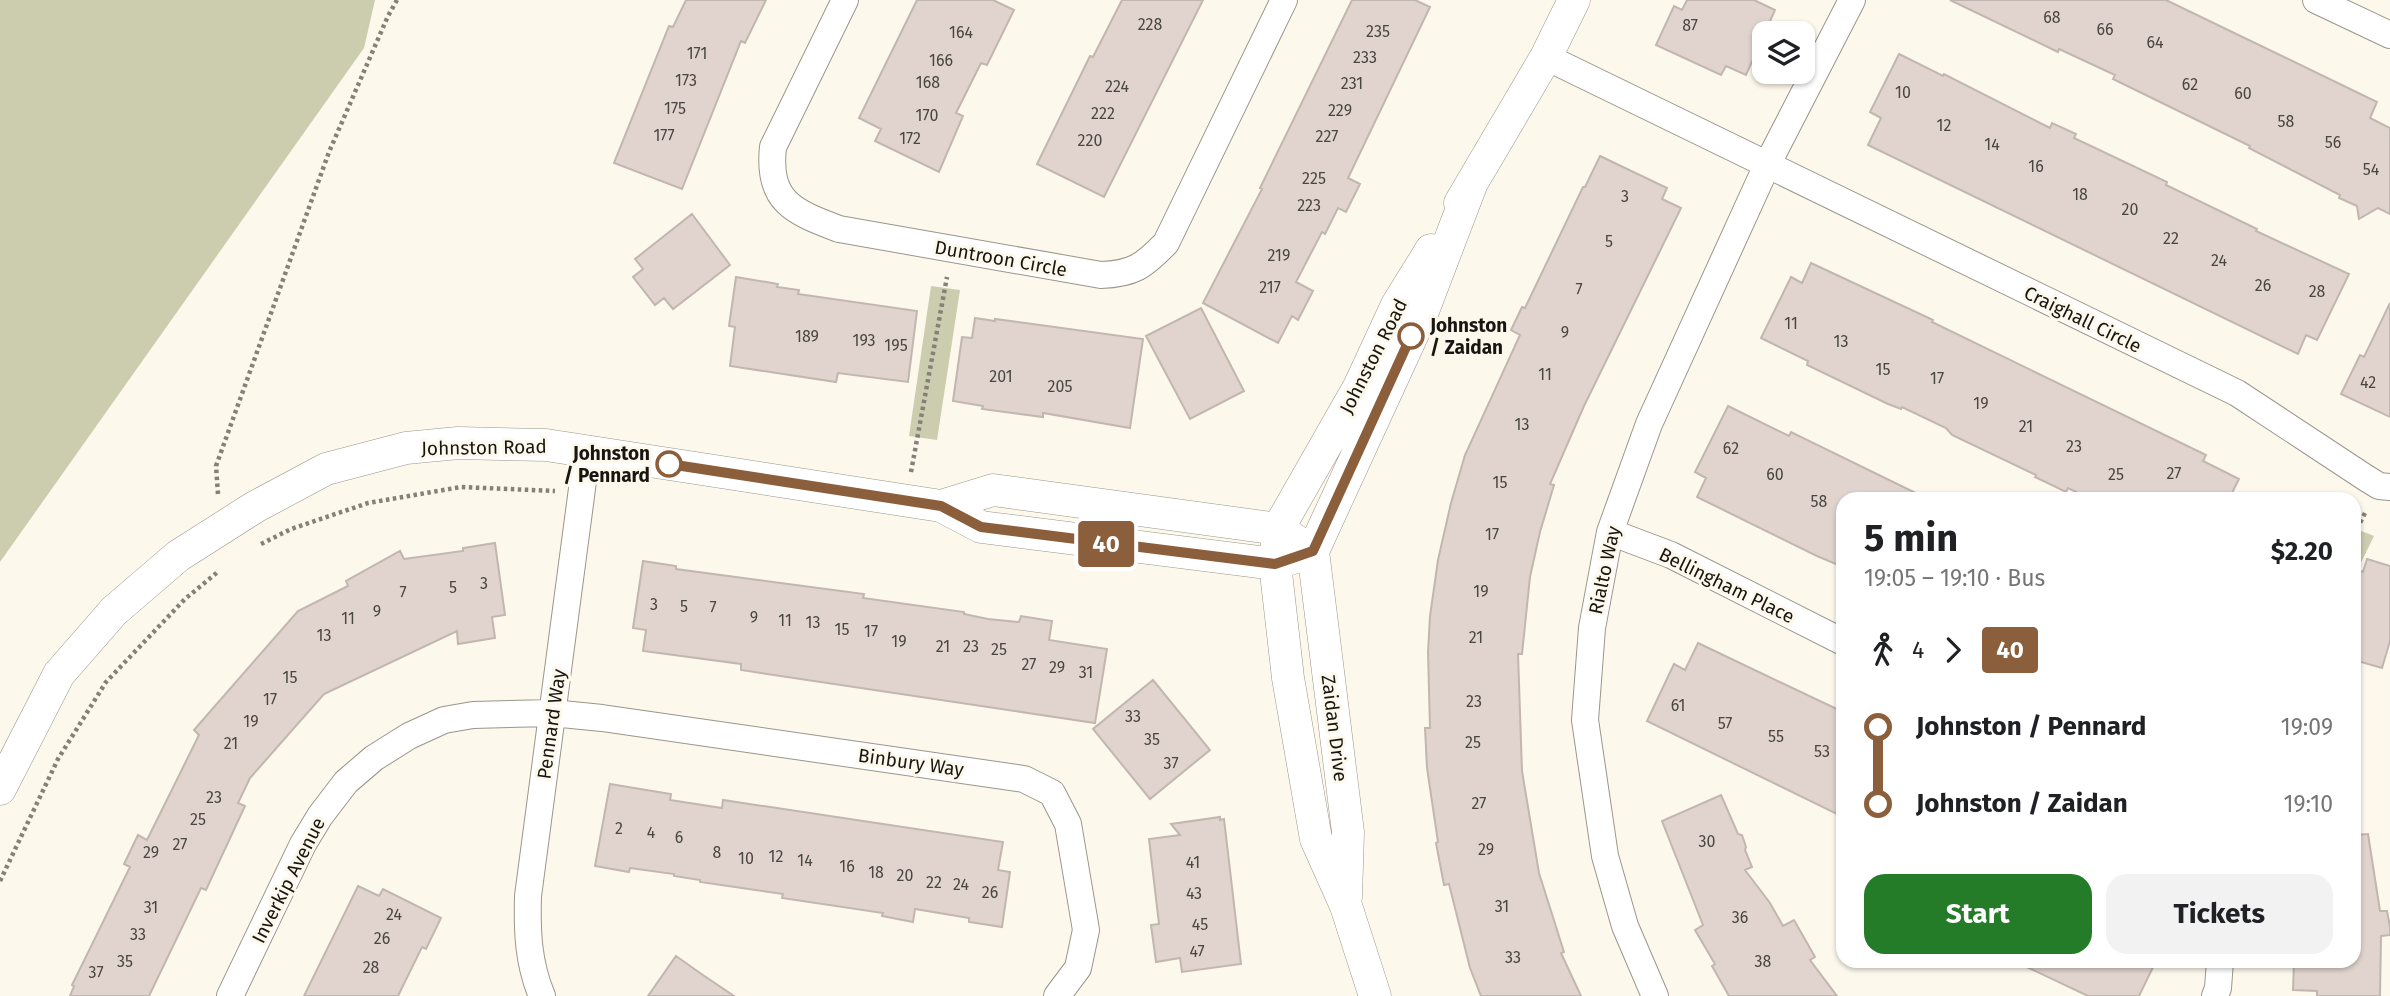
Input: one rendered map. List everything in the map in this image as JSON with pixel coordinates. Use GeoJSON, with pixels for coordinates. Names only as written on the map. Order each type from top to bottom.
{"type":"FeatureCollection","features":[{"type":"Feature","properties":{"kind":"street","name":"Duntroon Circle"},"geometry":{"type":"LineString","coordinates":[[845,0],[773,147],[771,169],[782,198],[800,214],[839,229],[1101,275],[1123,274],[1147,263],[1166,243],[1284,0]]}},
{"type":"Feature","properties":{"kind":"street","name":"Johnston Road"},"geometry":{"type":"LineString","coordinates":[[1275,564],[1278,529],[1359,387],[1397,305],[1546,57],[1574,0]]}},
{"type":"Feature","properties":{"kind":"street"},"geometry":{"type":"LineString","coordinates":[[1767,166],[1853,0]]}},
{"type":"Feature","properties":{"kind":"street"},"geometry":{"type":"LineString","coordinates":[[2316,0],[2390,35]]}},
{"type":"Feature","properties":{"kind":"street","name":"Craighall Circle"},"geometry":{"type":"LineString","coordinates":[[1546,57],[2236,393],[2379,486],[2390,487]]}},
{"type":"Feature","properties":{"kind":"street","name":"Rialto Way"},"geometry":{"type":"LineString","coordinates":[[1655,996],[1625,926],[1605,856],[1585,720],[1592,628],[1610,532],[1650,424],[1767,166]]}},
{"type":"Feature","properties":{"kind":"street","name":"Johnston Road"},"geometry":{"type":"LineString","coordinates":[[0,789],[59,674],[114,611],[178,556],[255,507],[326,469],[406,448],[471,443],[546,445],[941,506],[981,527],[1275,564],[1313,551],[1421,316],[1471,185]]}},
{"type":"Feature","properties":{"kind":"street","name":"Pennard Way"},"geometry":{"type":"LineString","coordinates":[[542,996],[534,978],[527,937],[528,896],[587,451]]}},
{"type":"Feature","properties":{"kind":"street","name":"Johnston Road"},"geometry":{"type":"LineString","coordinates":[[941,506],[993,490],[1278,529],[1313,551]]}},
{"type":"Feature","properties":{"kind":"street","name":"Bellingham Place"},"geometry":{"type":"LineString","coordinates":[[1610,532],[1671,555],[1836,638]]}},
{"type":"Feature","properties":{"kind":"street","name":"Zaidan Drive"},"geometry":{"type":"LineString","coordinates":[[1313,551],[1348,832],[1346,905]]}},
{"type":"Feature","properties":{"kind":"street","name":"Zaidan Drive"},"geometry":{"type":"LineString","coordinates":[[1275,564],[1288,678],[1315,839],[1346,905],[1375,996]]}},
{"type":"Feature","properties":{"kind":"street","name":"Inverkip Avenue"},"geometry":{"type":"LineString","coordinates":[[230,996],[308,835],[346,782],[374,758],[409,736],[444,720],[472,715],[552,713]]}},
{"type":"Feature","properties":{"kind":"street","name":"Binbury Way"},"geometry":{"type":"LineString","coordinates":[[552,713],[635,721],[1024,779],[1052,793],[1068,824],[1086,930],[1078,968],[1057,996]]}},
{"type":"Feature","properties":{"kind":"street"},"geometry":{"type":"LineString","coordinates":[[2215,996],[2219,968]]}},
{"type":"Feature","properties":{"kind":"path"},"geometry":{"type":"LineString","coordinates":[[220,530],[216,466],[329,152],[397,0]]}},
{"type":"Feature","properties":{"kind":"path"},"geometry":{"type":"LineString","coordinates":[[906,500],[952,249]]}},
{"type":"Feature","properties":{"kind":"path"},"geometry":{"type":"LineString","coordinates":[[258,545],[291,528],[368,503],[461,487],[583,494]]}},
{"type":"Feature","properties":{"kind":"path"},"geometry":{"type":"LineString","coordinates":[[0,881],[58,760],[106,682],[185,599],[226,565]]}},
{"type":"Feature","properties":{"kind":"green space"},"geometry":{"type":"Polygon","coordinates":[[[0,0],[375,0],[364,48],[0,562],[0,0]]]}},
{"type":"Feature","properties":{"kind":"green space"},"geometry":{"type":"Polygon","coordinates":[[[931,286],[960,290],[937,440],[909,436],[931,286]]]}},
{"type":"Feature","properties":{"kind":"green space"},"geometry":{"type":"Polygon","coordinates":[[[2361,531],[2374,536],[2361,563],[2361,531]]]}},
{"type":"Feature","properties":{"kind":"building"},"geometry":{"type":"Polygon","coordinates":[[[686,0],[766,0],[745,43],[741,41],[682,189],[614,163],[669,26],[673,27],[686,0]]]}},
{"type":"Feature","properties":{"kind":"building"},"geometry":{"type":"Polygon","coordinates":[[[917,0],[993,0],[1014,10],[987,65],[981,63],[956,113],[963,116],[939,172],[875,141],[881,129],[859,118],[917,0]]]}},
{"type":"Feature","properties":{"kind":"building"},"geometry":{"type":"Polygon","coordinates":[[[1122,0],[1203,0],[1104,197],[1037,164],[1090,56],[1093,57],[1122,0]]]}},
{"type":"Feature","properties":{"kind":"building"},"geometry":{"type":"Polygon","coordinates":[[[1352,0],[1415,0],[1430,7],[1348,178],[1360,184],[1346,212],[1338,208],[1325,234],[1322,232],[1296,282],[1313,291],[1298,320],[1292,316],[1278,343],[1203,303],[1262,189],[1260,188],[1352,0]]]}},
{"type":"Feature","properties":{"kind":"building"},"geometry":{"type":"Polygon","coordinates":[[[1687,0],[1754,0],[1775,10],[1770,21],[1752,21],[1752,62],[1746,75],[1726,66],[1721,75],[1656,45],[1674,6],[1682,10],[1687,0]]]}},
{"type":"Feature","properties":{"kind":"building"},"geometry":{"type":"Polygon","coordinates":[[[1950,0],[2166,0],[2377,102],[2370,118],[2390,128],[2390,214],[2378,208],[2359,219],[2357,206],[2249,148],[2250,146],[2113,79],[2115,75],[2059,49],[2058,52],[1950,0]]]}},
{"type":"Feature","properties":{"kind":"building"},"geometry":{"type":"Polygon","coordinates":[[[1899,54],[2050,128],[2052,123],[2076,134],[2074,138],[2167,182],[2166,185],[2257,229],[2256,231],[2349,274],[2317,340],[2306,335],[2298,354],[1868,145],[1881,118],[1870,112],[1899,54]]]}},
{"type":"Feature","properties":{"kind":"building"},"geometry":{"type":"Polygon","coordinates":[[[1600,156],[1667,188],[1662,199],[1681,208],[1584,406],[1550,484],[1554,485],[1530,577],[1522,654],[1518,654],[1522,771],[1539,873],[1564,952],[1561,953],[1581,996],[1481,996],[1470,968],[1449,884],[1444,885],[1436,843],[1425,728],[1430,728],[1430,616],[1438,560],[1451,503],[1465,455],[1520,335],[1511,330],[1522,307],[1525,308],[1600,156]]]}},
{"type":"Feature","properties":{"kind":"building"},"geometry":{"type":"Polygon","coordinates":[[[692,214],[730,265],[673,309],[664,298],[655,305],[633,277],[643,269],[635,259],[692,214]]]}},
{"type":"Feature","properties":{"kind":"building"},"geometry":{"type":"Polygon","coordinates":[[[1811,263],[2206,455],[2203,461],[2239,479],[2232,492],[2076,492],[2068,488],[2066,492],[1952,435],[1946,428],[1807,365],[1808,361],[1761,338],[1791,277],[1802,283],[1811,263]]]}},
{"type":"Feature","properties":{"kind":"building"},"geometry":{"type":"Polygon","coordinates":[[[736,277],[778,284],[777,287],[799,290],[798,294],[917,311],[908,382],[838,373],[836,382],[730,366],[735,327],[729,326],[736,277]]]}},
{"type":"Feature","properties":{"kind":"building"},"geometry":{"type":"Polygon","coordinates":[[[2390,303],[2390,417],[2341,394],[2360,355],[2364,357],[2390,303]]]}},
{"type":"Feature","properties":{"kind":"building"},"geometry":{"type":"Polygon","coordinates":[[[1201,308],[1244,391],[1190,419],[1146,336],[1201,308]]]}},
{"type":"Feature","properties":{"kind":"building"},"geometry":{"type":"Polygon","coordinates":[[[975,318],[1143,339],[1130,428],[1043,413],[1043,417],[982,409],[983,406],[953,401],[962,337],[972,338],[975,318]]]}},
{"type":"Feature","properties":{"kind":"building"},"geometry":{"type":"Polygon","coordinates":[[[1728,406],[1789,436],[1791,432],[1914,492],[1836,492],[1836,564],[1697,497],[1706,478],[1695,472],[1728,406]]]}},
{"type":"Feature","properties":{"kind":"building"},"geometry":{"type":"Polygon","coordinates":[[[495,543],[505,615],[492,617],[495,638],[458,644],[457,631],[324,694],[250,778],[238,803],[245,806],[206,890],[201,888],[149,996],[70,996],[74,986],[72,985],[130,867],[124,864],[138,835],[147,840],[199,735],[194,730],[298,611],[348,586],[346,581],[400,551],[404,559],[463,551],[463,548],[495,543]]]}},
{"type":"Feature","properties":{"kind":"building"},"geometry":{"type":"Polygon","coordinates":[[[2367,559],[2390,566],[2390,641],[2382,668],[2361,662],[2361,571],[2367,559]]]}},
{"type":"Feature","properties":{"kind":"building"},"geometry":{"type":"Polygon","coordinates":[[[643,561],[676,566],[676,569],[864,594],[863,598],[964,612],[988,619],[1019,622],[1021,616],[1052,621],[1049,640],[1107,649],[1095,723],[741,670],[741,664],[643,651],[646,630],[633,628],[643,561]]]}},
{"type":"Feature","properties":{"kind":"building"},"geometry":{"type":"Polygon","coordinates":[[[1698,643],[1836,709],[1836,814],[1647,721],[1674,664],[1685,670],[1698,643]]]}},
{"type":"Feature","properties":{"kind":"building"},"geometry":{"type":"Polygon","coordinates":[[[1153,680],[1210,750],[1150,799],[1093,729],[1153,680]]]}},
{"type":"Feature","properties":{"kind":"building"},"geometry":{"type":"Polygon","coordinates":[[[610,784],[671,794],[670,800],[722,808],[723,800],[1003,842],[998,870],[1010,872],[1002,927],[969,922],[969,918],[915,909],[913,922],[882,916],[883,913],[782,898],[783,894],[700,882],[674,874],[630,868],[629,872],[595,866],[610,784]]]}},
{"type":"Feature","properties":{"kind":"building"},"geometry":{"type":"Polygon","coordinates":[[[1721,795],[1746,847],[1752,867],[1745,870],[1770,903],[1783,926],[1794,920],[1815,957],[1810,960],[1837,996],[1729,996],[1712,966],[1715,964],[1695,930],[1703,925],[1662,821],[1721,795]]]}},
{"type":"Feature","properties":{"kind":"building"},"geometry":{"type":"Polygon","coordinates":[[[1220,817],[1220,820],[1224,819],[1241,964],[1182,972],[1180,958],[1156,962],[1151,925],[1159,924],[1149,839],[1180,835],[1171,824],[1220,817]]]}},
{"type":"Feature","properties":{"kind":"building"},"geometry":{"type":"Polygon","coordinates":[[[2361,834],[2368,834],[2380,911],[2387,911],[2390,927],[2390,935],[2381,936],[2380,996],[2317,996],[2317,991],[2293,990],[2294,968],[2361,968],[2361,834]]]}},
{"type":"Feature","properties":{"kind":"building"},"geometry":{"type":"Polygon","coordinates":[[[358,886],[379,896],[383,889],[441,918],[426,949],[422,947],[398,996],[304,996],[358,886]]]}},
{"type":"Feature","properties":{"kind":"building"},"geometry":{"type":"Polygon","coordinates":[[[676,956],[700,973],[734,996],[648,996],[676,956]]]}},
{"type":"Feature","properties":{"kind":"building"},"geometry":{"type":"Polygon","coordinates":[[[2029,968],[2153,968],[2139,996],[2088,996],[2029,968]]]}},
{"type":"Feature","properties":{"kind":"bus line","name":"40"},"geometry":{"type":"LineString","coordinates":[[669,464],[941,506],[981,527],[1275,564],[1313,551],[1411,336]]}},
{"type":"Feature","properties":{"kind":"place","name":"Johnston / Zaidan"},"geometry":{"type":"Point","coordinates":[1411,336]}},
{"type":"Feature","properties":{"kind":"place","name":"Johnston / Pennard"},"geometry":{"type":"Point","coordinates":[669,464]}}]}
